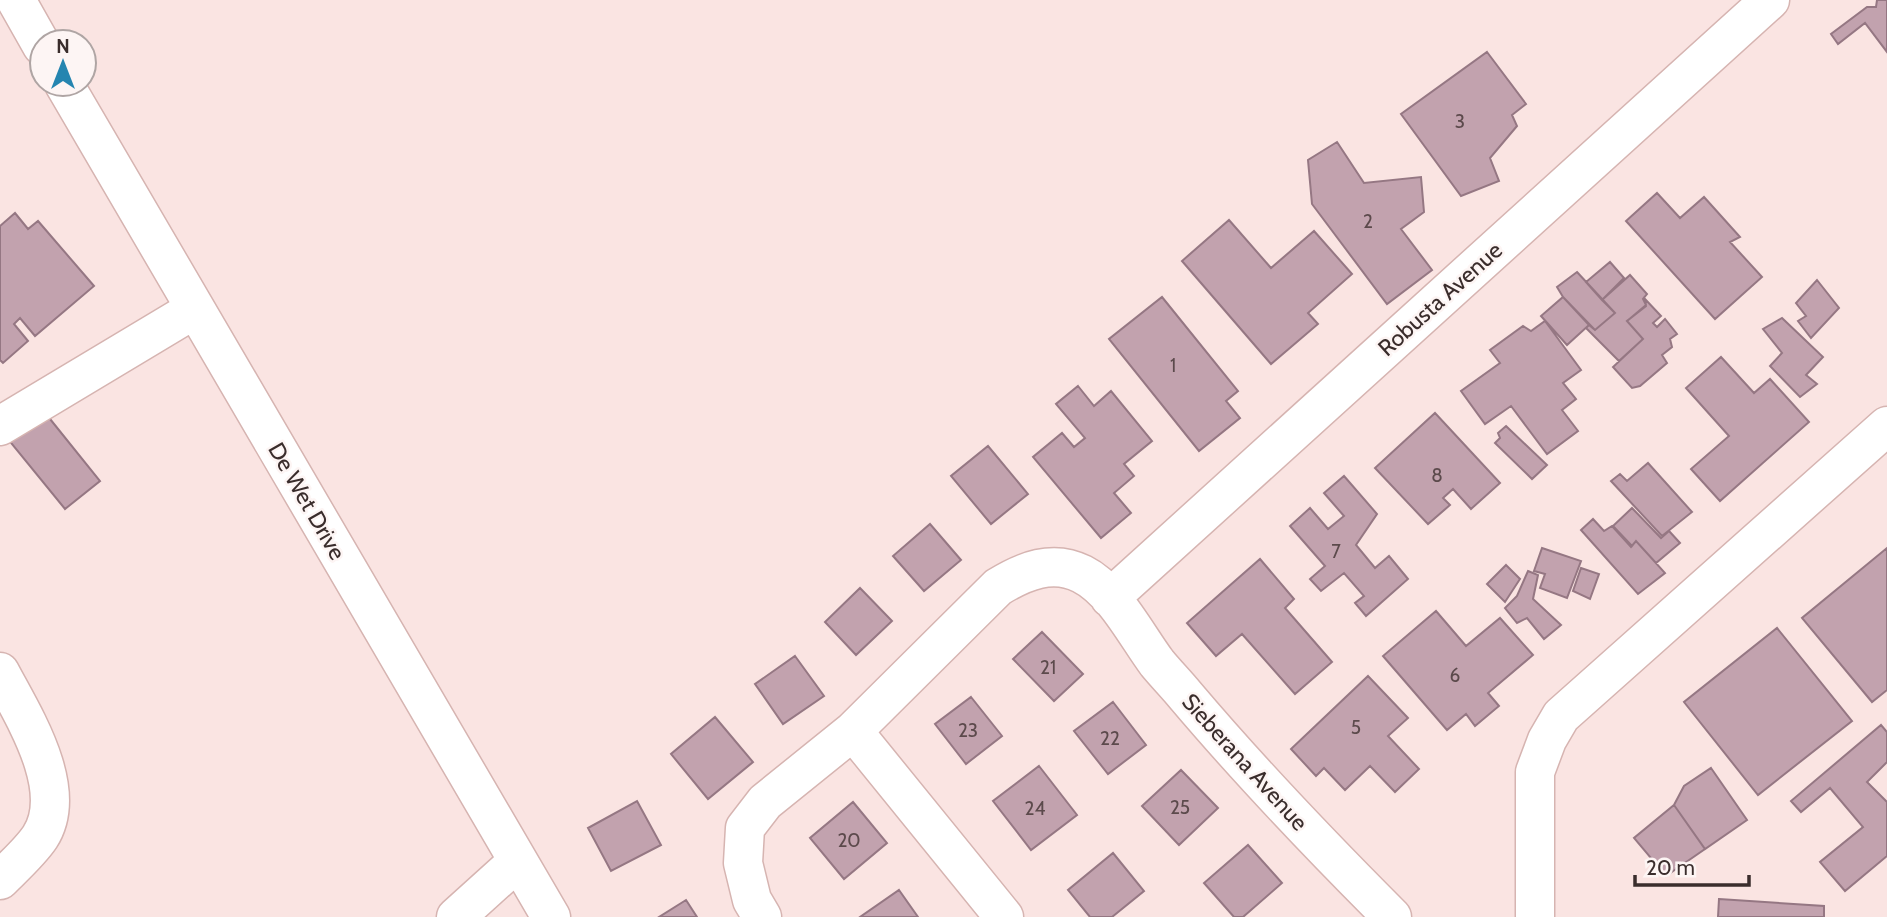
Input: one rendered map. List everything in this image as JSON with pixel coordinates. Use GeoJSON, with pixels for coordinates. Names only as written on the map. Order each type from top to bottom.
{"type":"FeatureCollection","features":[{"type":"Feature","properties":{"kind":"street"},"geometry":{"type":"LineString","coordinates":[[16,0],[32,28]]}},
{"type":"Feature","properties":{"kind":"street","name":"Robusta Avenue"},"geometry":{"type":"LineString","coordinates":[[1110,598],[1770,0]]}},
{"type":"Feature","properties":{"kind":"street","name":"De Wet Drive"},"geometry":{"type":"LineString","coordinates":[[72,98],[551,917]]}},
{"type":"Feature","properties":{"kind":"street"},"geometry":{"type":"LineString","coordinates":[[0,426],[195,309]]}},
{"type":"Feature","properties":{"kind":"street"},"geometry":{"type":"LineString","coordinates":[[1535,917],[1535,772],[1560,716],[1887,426]]}},
{"type":"Feature","properties":{"kind":"street","name":"Sieberana Avenue"},"geometry":{"type":"LineString","coordinates":[[762,917],[752,900],[743,863],[745,828],[765,802],[853,731],[998,587],[1020,573],[1065,566],[1085,575],[1110,598],[1132,624],[1156,661],[1224,741],[1298,823],[1392,917]]}},
{"type":"Feature","properties":{"kind":"street"},"geometry":{"type":"LineString","coordinates":[[0,672],[34,739],[50,785],[49,814],[41,836],[0,880]]}},
{"type":"Feature","properties":{"kind":"street"},"geometry":{"type":"LineString","coordinates":[[853,731],[1004,917]]}},
{"type":"Feature","properties":{"kind":"street"},"geometry":{"type":"LineString","coordinates":[[456,917],[518,861]]}},
{"type":"Feature","properties":{"kind":"building"},"geometry":{"type":"Polygon","coordinates":[[[1877,0],[1887,0],[1887,52],[1865,23],[1838,44],[1831,34],[1867,7],[1876,7],[1877,0]]]}},
{"type":"Feature","properties":{"kind":"building"},"geometry":{"type":"Polygon","coordinates":[[[1487,52],[1526,104],[1512,115],[1517,126],[1490,158],[1499,181],[1461,196],[1401,114],[1487,52]]]}},
{"type":"Feature","properties":{"kind":"building"},"geometry":{"type":"Polygon","coordinates":[[[1337,142],[1364,183],[1421,177],[1424,212],[1401,229],[1432,270],[1387,304],[1312,204],[1308,160],[1337,142]]]}},
{"type":"Feature","properties":{"kind":"building"},"geometry":{"type":"Polygon","coordinates":[[[1657,193],[1680,218],[1704,197],[1740,237],[1730,242],[1762,277],[1715,319],[1626,221],[1657,193]]]}},
{"type":"Feature","properties":{"kind":"building"},"geometry":{"type":"Polygon","coordinates":[[[15,213],[28,229],[38,221],[94,286],[35,336],[20,318],[14,324],[28,341],[3,363],[0,360],[0,226],[15,213]]]}},
{"type":"Feature","properties":{"kind":"building"},"geometry":{"type":"Polygon","coordinates":[[[1229,220],[1271,268],[1314,231],[1352,274],[1308,313],[1318,324],[1271,364],[1182,261],[1229,220]]]}},
{"type":"Feature","properties":{"kind":"building"},"geometry":{"type":"Polygon","coordinates":[[[1610,262],[1624,278],[1602,300],[1586,282],[1610,262]]]}},
{"type":"Feature","properties":{"kind":"building"},"geometry":{"type":"Polygon","coordinates":[[[1577,272],[1615,313],[1595,330],[1563,297],[1557,287],[1577,272]]]}},
{"type":"Feature","properties":{"kind":"building"},"geometry":{"type":"Polygon","coordinates":[[[1630,275],[1647,294],[1643,299],[1646,305],[1627,321],[1643,339],[1619,361],[1586,328],[1589,325],[1595,330],[1615,313],[1602,300],[1630,275]]]}},
{"type":"Feature","properties":{"kind":"building"},"geometry":{"type":"Polygon","coordinates":[[[1817,280],[1839,308],[1811,338],[1798,321],[1806,316],[1796,303],[1817,280]]]}},
{"type":"Feature","properties":{"kind":"building"},"geometry":{"type":"Polygon","coordinates":[[[1162,297],[1238,391],[1226,401],[1240,418],[1199,451],[1109,339],[1162,297]]]}},
{"type":"Feature","properties":{"kind":"building"},"geometry":{"type":"Polygon","coordinates":[[[1563,297],[1589,325],[1567,345],[1541,316],[1563,297]]]}},
{"type":"Feature","properties":{"kind":"building"},"geometry":{"type":"Polygon","coordinates":[[[1645,299],[1661,316],[1653,323],[1657,327],[1665,319],[1677,334],[1670,339],[1672,347],[1662,355],[1667,363],[1640,386],[1632,388],[1613,367],[1643,339],[1627,321],[1646,306],[1645,299]]]}},
{"type":"Feature","properties":{"kind":"building"},"geometry":{"type":"Polygon","coordinates":[[[1782,318],[1823,357],[1806,375],[1817,384],[1800,397],[1770,366],[1782,353],[1763,329],[1782,318]]]}},
{"type":"Feature","properties":{"kind":"building"},"geometry":{"type":"Polygon","coordinates":[[[1545,321],[1581,370],[1563,383],[1576,399],[1562,410],[1578,431],[1547,454],[1511,406],[1485,424],[1461,391],[1500,363],[1490,350],[1523,326],[1531,331],[1545,321]]]}},
{"type":"Feature","properties":{"kind":"building"},"geometry":{"type":"Polygon","coordinates":[[[1721,357],[1754,393],[1770,379],[1809,422],[1720,501],[1691,469],[1729,436],[1686,388],[1721,357]]]}},
{"type":"Feature","properties":{"kind":"building"},"geometry":{"type":"Polygon","coordinates":[[[1078,386],[1094,406],[1111,391],[1152,441],[1124,464],[1134,476],[1114,493],[1131,513],[1101,538],[1033,457],[1062,433],[1074,447],[1085,438],[1056,404],[1078,386]]]}},
{"type":"Feature","properties":{"kind":"building"},"geometry":{"type":"Polygon","coordinates":[[[42,409],[100,481],[65,509],[7,438],[42,409]]]}},
{"type":"Feature","properties":{"kind":"building"},"geometry":{"type":"Polygon","coordinates":[[[1435,413],[1500,483],[1471,509],[1453,489],[1443,498],[1450,505],[1428,524],[1375,468],[1435,413]]]}},
{"type":"Feature","properties":{"kind":"building"},"geometry":{"type":"Polygon","coordinates":[[[1506,426],[1547,465],[1532,479],[1495,443],[1500,438],[1498,433],[1506,426]]]}},
{"type":"Feature","properties":{"kind":"building"},"geometry":{"type":"Polygon","coordinates":[[[988,446],[1028,494],[991,524],[951,476],[988,446]]]}},
{"type":"Feature","properties":{"kind":"building"},"geometry":{"type":"Polygon","coordinates":[[[1648,463],[1692,512],[1662,536],[1611,481],[1620,474],[1627,481],[1648,463]]]}},
{"type":"Feature","properties":{"kind":"building"},"geometry":{"type":"Polygon","coordinates":[[[1344,476],[1377,514],[1356,545],[1375,568],[1389,556],[1408,579],[1366,616],[1355,603],[1364,596],[1344,573],[1321,591],[1310,579],[1325,566],[1290,526],[1310,508],[1328,529],[1344,516],[1324,493],[1344,476]]]}},
{"type":"Feature","properties":{"kind":"building"},"geometry":{"type":"Polygon","coordinates":[[[1632,508],[1661,538],[1669,531],[1680,543],[1656,563],[1636,541],[1632,546],[1613,526],[1632,508]]]}},
{"type":"Feature","properties":{"kind":"building"},"geometry":{"type":"Polygon","coordinates":[[[1593,519],[1604,531],[1612,526],[1631,547],[1636,541],[1665,573],[1638,594],[1581,530],[1593,519]]]}},
{"type":"Feature","properties":{"kind":"building"},"geometry":{"type":"Polygon","coordinates":[[[930,524],[961,560],[924,591],[893,556],[930,524]]]}},
{"type":"Feature","properties":{"kind":"building"},"geometry":{"type":"Polygon","coordinates":[[[1542,548],[1581,561],[1567,598],[1540,588],[1545,574],[1534,571],[1542,548]]]}},
{"type":"Feature","properties":{"kind":"building"},"geometry":{"type":"Polygon","coordinates":[[[1887,548],[1887,690],[1872,702],[1802,618],[1887,548]]]}},
{"type":"Feature","properties":{"kind":"building"},"geometry":{"type":"Polygon","coordinates":[[[1260,559],[1294,599],[1285,608],[1332,662],[1295,694],[1242,634],[1216,656],[1187,623],[1260,559]]]}},
{"type":"Feature","properties":{"kind":"building"},"geometry":{"type":"Polygon","coordinates":[[[1506,565],[1520,579],[1505,602],[1487,584],[1506,565]]]}},
{"type":"Feature","properties":{"kind":"building"},"geometry":{"type":"Polygon","coordinates":[[[1581,568],[1599,574],[1590,599],[1573,591],[1581,568]]]}},
{"type":"Feature","properties":{"kind":"building"},"geometry":{"type":"Polygon","coordinates":[[[1528,571],[1538,575],[1533,599],[1561,625],[1544,639],[1527,618],[1517,623],[1505,608],[1517,596],[1528,571]]]}},
{"type":"Feature","properties":{"kind":"building"},"geometry":{"type":"Polygon","coordinates":[[[860,588],[892,621],[856,655],[825,622],[860,588]]]}},
{"type":"Feature","properties":{"kind":"building"},"geometry":{"type":"Polygon","coordinates":[[[1436,611],[1466,646],[1500,618],[1533,655],[1488,693],[1499,706],[1475,726],[1466,714],[1447,730],[1383,656],[1436,611]]]}},
{"type":"Feature","properties":{"kind":"building"},"geometry":{"type":"Polygon","coordinates":[[[1777,628],[1852,721],[1758,795],[1684,702],[1777,628]]]}},
{"type":"Feature","properties":{"kind":"building"},"geometry":{"type":"Polygon","coordinates":[[[1042,632],[1083,674],[1054,701],[1013,659],[1042,632]]]}},
{"type":"Feature","properties":{"kind":"building"},"geometry":{"type":"Polygon","coordinates":[[[795,656],[824,696],[783,724],[755,684],[795,656]]]}},
{"type":"Feature","properties":{"kind":"building"},"geometry":{"type":"Polygon","coordinates":[[[1368,676],[1408,718],[1388,736],[1419,769],[1395,792],[1370,766],[1345,790],[1324,768],[1316,776],[1291,749],[1368,676]]]}},
{"type":"Feature","properties":{"kind":"building"},"geometry":{"type":"Polygon","coordinates":[[[971,697],[1002,736],[966,764],[935,724],[971,697]]]}},
{"type":"Feature","properties":{"kind":"building"},"geometry":{"type":"Polygon","coordinates":[[[1113,702],[1146,745],[1108,774],[1074,731],[1113,702]]]}},
{"type":"Feature","properties":{"kind":"building"},"geometry":{"type":"Polygon","coordinates":[[[715,717],[753,762],[708,799],[671,754],[715,717]]]}},
{"type":"Feature","properties":{"kind":"building"},"geometry":{"type":"Polygon","coordinates":[[[1881,725],[1887,732],[1887,762],[1867,782],[1887,802],[1887,856],[1845,891],[1820,862],[1863,827],[1830,788],[1801,812],[1791,801],[1881,725]]]}},
{"type":"Feature","properties":{"kind":"building"},"geometry":{"type":"Polygon","coordinates":[[[1039,766],[1077,815],[1031,850],[993,801],[1039,766]]]}},
{"type":"Feature","properties":{"kind":"building"},"geometry":{"type":"Polygon","coordinates":[[[1711,768],[1747,820],[1705,849],[1674,805],[1684,786],[1711,768]]]}},
{"type":"Feature","properties":{"kind":"building"},"geometry":{"type":"Polygon","coordinates":[[[1181,770],[1218,808],[1179,845],[1142,806],[1181,770]]]}},
{"type":"Feature","properties":{"kind":"building"},"geometry":{"type":"Polygon","coordinates":[[[637,801],[661,845],[611,871],[588,828],[637,801]]]}},
{"type":"Feature","properties":{"kind":"building"},"geometry":{"type":"Polygon","coordinates":[[[853,802],[887,843],[844,879],[810,838],[853,802]]]}},
{"type":"Feature","properties":{"kind":"building"},"geometry":{"type":"Polygon","coordinates":[[[1674,805],[1705,849],[1666,876],[1634,838],[1674,805]]]}},
{"type":"Feature","properties":{"kind":"building"},"geometry":{"type":"Polygon","coordinates":[[[1248,845],[1282,883],[1243,917],[1234,917],[1204,883],[1248,845]]]}},
{"type":"Feature","properties":{"kind":"building"},"geometry":{"type":"Polygon","coordinates":[[[1113,853],[1144,891],[1112,917],[1090,917],[1068,890],[1113,853]]]}},
{"type":"Feature","properties":{"kind":"building"},"geometry":{"type":"Polygon","coordinates":[[[899,890],[918,917],[860,917],[899,890]]]}},
{"type":"Feature","properties":{"kind":"building"},"geometry":{"type":"Polygon","coordinates":[[[1719,899],[1824,906],[1824,917],[1718,917],[1719,899]]]}},
{"type":"Feature","properties":{"kind":"building"},"geometry":{"type":"Polygon","coordinates":[[[686,900],[697,917],[659,917],[686,900]]]}}]}
